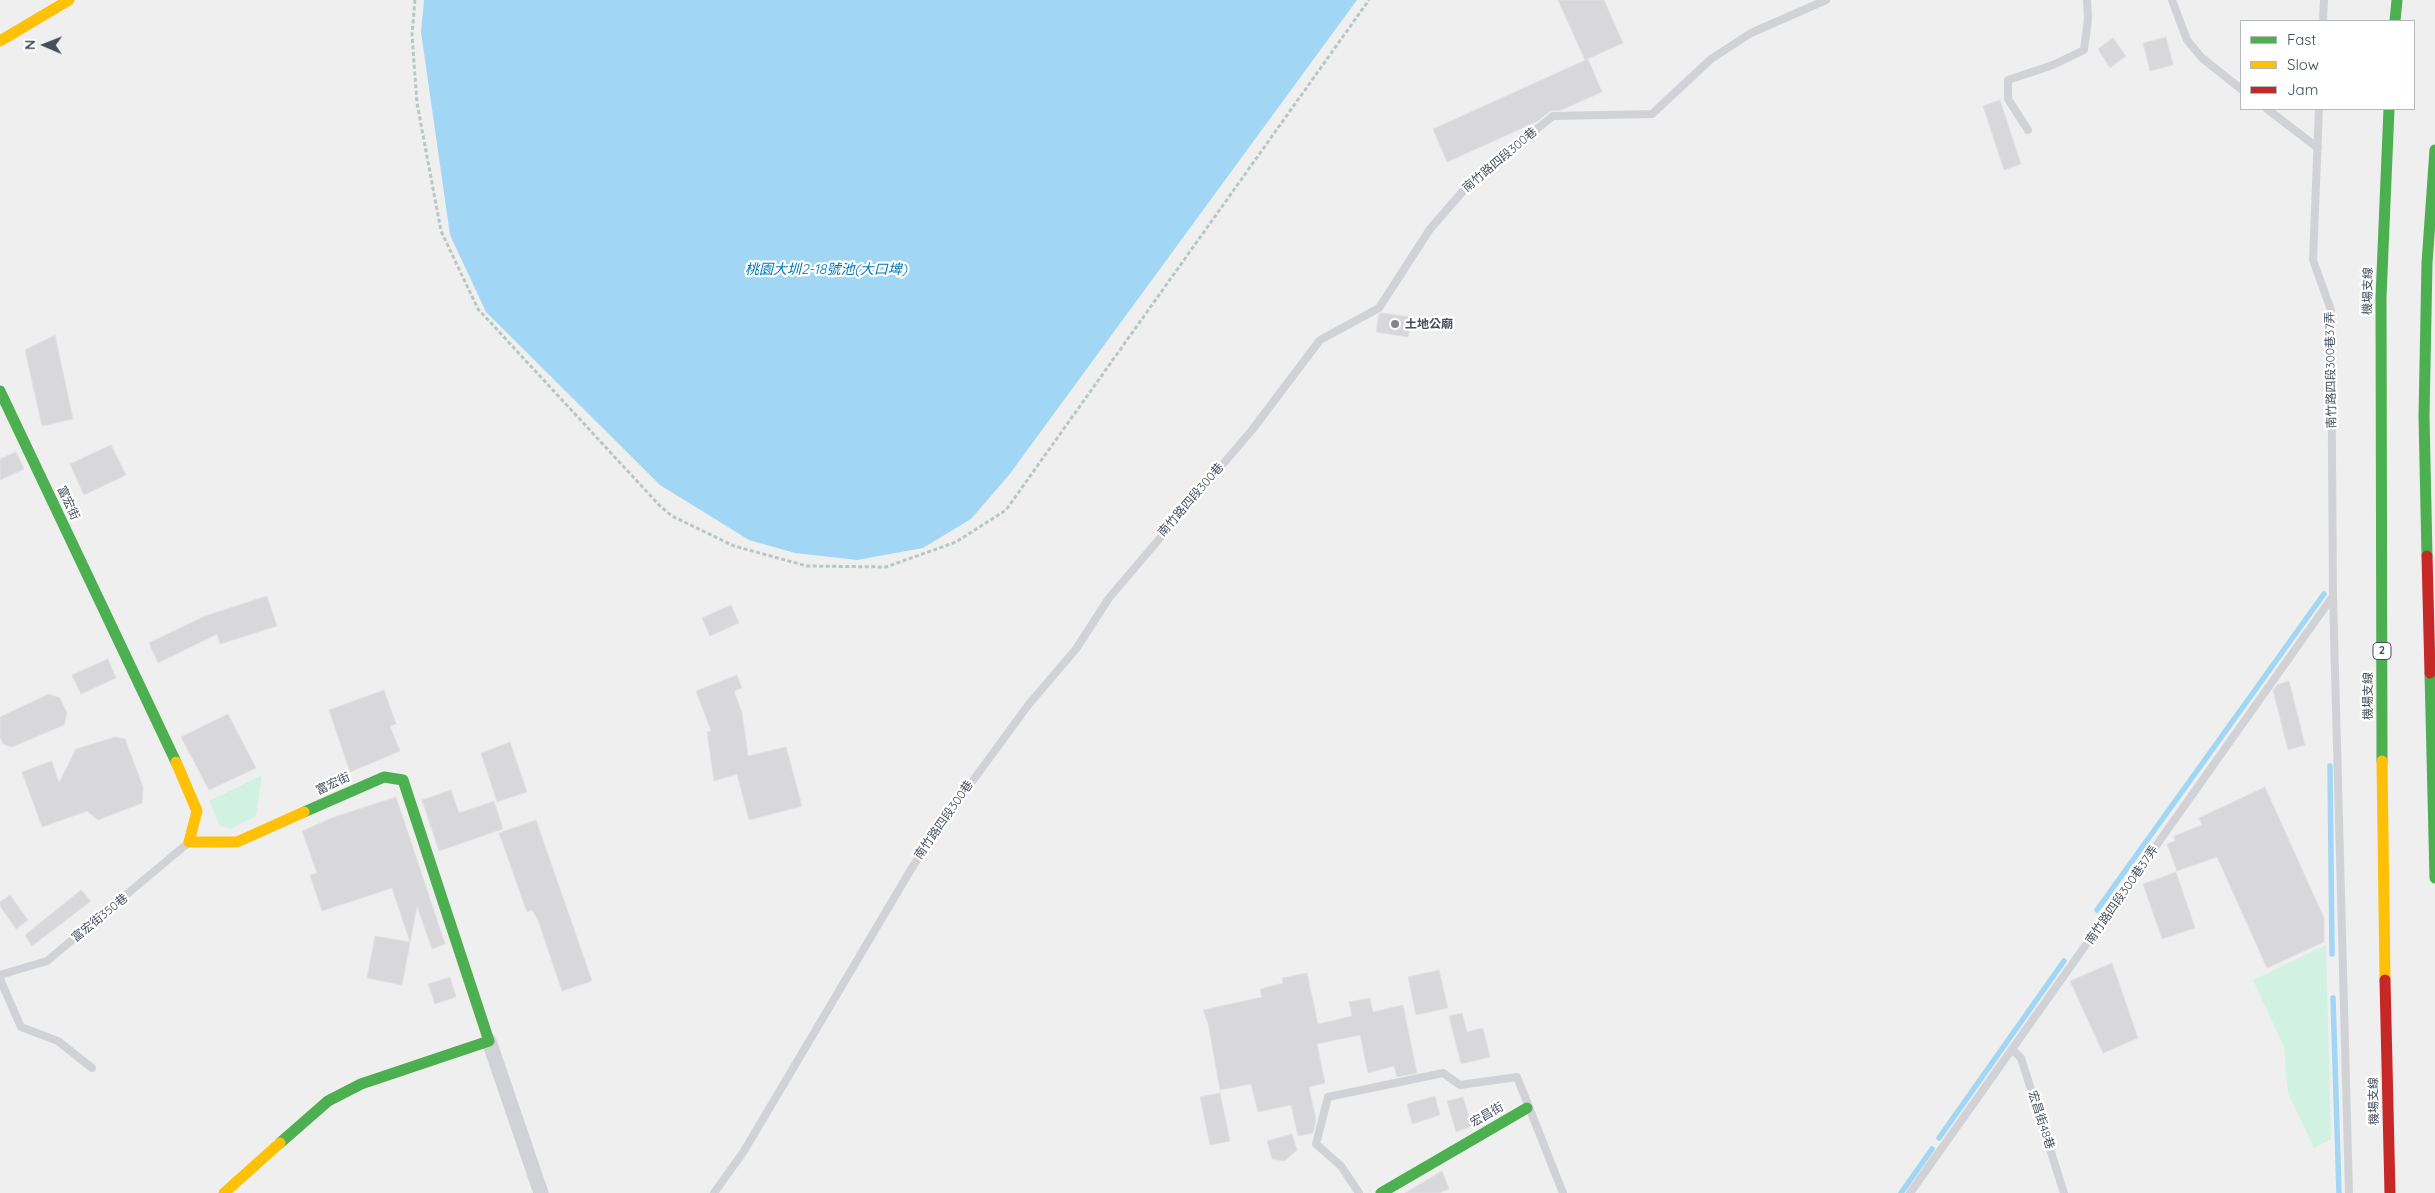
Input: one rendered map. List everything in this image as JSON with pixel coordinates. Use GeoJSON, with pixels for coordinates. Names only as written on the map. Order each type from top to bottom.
{"type":"FeatureCollection","features":[{"type":"Feature","properties":{"kind":"main road"},"geometry":{"type":"LineString","coordinates":[[0,40],[68,0]]}},
{"type":"Feature","properties":{"kind":"main road"},"geometry":{"type":"LineString","coordinates":[[2396,20],[2397,0]]}},
{"type":"Feature","properties":{"kind":"main road","name":"機場支線"},"geometry":{"type":"LineString","coordinates":[[2389,110],[2381,287],[2380,424],[2383,873],[2390,1193]]}},
{"type":"Feature","properties":{"kind":"main road"},"geometry":{"type":"LineString","coordinates":[[2435,150],[2427,263],[2424,416],[2435,878]]}},
{"type":"Feature","properties":{"kind":"main road","name":"富宏街"},"geometry":{"type":"LineString","coordinates":[[0,391],[172,753],[197,811],[189,842],[237,842],[384,777],[402,780],[489,1041]]}},
{"type":"Feature","properties":{"kind":"main road"},"geometry":{"type":"LineString","coordinates":[[224,1193],[328,1101],[361,1084],[489,1041]]}},
{"type":"Feature","properties":{"kind":"main road","name":"宏昌街"},"geometry":{"type":"LineString","coordinates":[[1382,1193],[1527,1108]]}},
{"type":"Feature","properties":{"kind":"street"},"geometry":{"type":"LineString","coordinates":[[489,1041],[541,1193]]}},
{"type":"Feature","properties":{"kind":"lane","name":"南竹路四段300巷"},"geometry":{"type":"LineString","coordinates":[[714,1193],[744,1151],[913,866],[955,805],[1029,704],[1076,649],[1109,598],[1252,430],[1320,340],[1379,308],[1430,229],[1472,182],[1553,116],[1652,114],[1711,60],[1751,32],[1826,0]]}},
{"type":"Feature","properties":{"kind":"lane"},"geometry":{"type":"LineString","coordinates":[[2028,130],[2008,99],[2008,80],[2053,65],[2084,50],[2088,19],[2087,0]]}},
{"type":"Feature","properties":{"kind":"lane"},"geometry":{"type":"LineString","coordinates":[[2172,0],[2187,40],[2202,58],[2240,88]]}},
{"type":"Feature","properties":{"kind":"lane"},"geometry":{"type":"LineString","coordinates":[[2323,20],[2324,0]]}},
{"type":"Feature","properties":{"kind":"lane"},"geometry":{"type":"LineString","coordinates":[[2268,110],[2318,148]]}},
{"type":"Feature","properties":{"kind":"lane","name":"南竹路四段300巷37弄"},"geometry":{"type":"LineString","coordinates":[[2319,110],[2313,260],[2331,310],[2333,596],[2349,1193]]}},
{"type":"Feature","properties":{"kind":"lane","name":"南竹路四段300巷37弄"},"geometry":{"type":"LineString","coordinates":[[1910,1193],[2333,596]]}},
{"type":"Feature","properties":{"kind":"lane","name":"富宏街350巷"},"geometry":{"type":"LineString","coordinates":[[0,975],[46,961],[189,842]]}},
{"type":"Feature","properties":{"kind":"lane"},"geometry":{"type":"LineString","coordinates":[[0,979],[21,1027],[58,1041],[92,1068]]}},
{"type":"Feature","properties":{"kind":"lane","name":"宏昌街48巷"},"geometry":{"type":"LineString","coordinates":[[2012,1049],[2020,1058],[2064,1193]]}},
{"type":"Feature","properties":{"kind":"lane"},"geometry":{"type":"LineString","coordinates":[[1359,1193],[1340,1166],[1316,1144],[1328,1097],[1443,1072],[1460,1084],[1516,1077],[1563,1193]]}},
{"type":"Feature","properties":{"kind":"path"},"geometry":{"type":"LineString","coordinates":[[415,0],[412,35],[417,103],[441,231],[478,309],[660,506],[672,516],[734,546],[807,566],[886,567],[956,542],[1006,510],[1369,0]]}},
{"type":"Feature","properties":{"kind":"green space"},"geometry":{"type":"Polygon","coordinates":[[[262,775],[256,816],[230,829],[220,826],[209,801],[262,775]]]}},
{"type":"Feature","properties":{"kind":"green space"},"geometry":{"type":"Polygon","coordinates":[[[2326,945],[2331,1139],[2314,1148],[2288,1093],[2284,1047],[2253,980],[2326,945]]]}},
{"type":"Feature","properties":{"kind":"water","name":"桃園大圳2-18號池(大口埤)"},"geometry":{"type":"Polygon","coordinates":[[[424,0],[1357,0],[1009,475],[971,519],[923,548],[857,560],[795,553],[749,540],[660,485],[486,312],[450,235],[421,32],[424,0]]]}},
{"type":"Feature","properties":{"kind":"building"},"geometry":{"type":"Polygon","coordinates":[[[1558,0],[1604,0],[1623,43],[1585,60],[1558,0]]]}},
{"type":"Feature","properties":{"kind":"building"},"geometry":{"type":"Polygon","coordinates":[[[2166,37],[2173,65],[2150,71],[2143,43],[2166,37]]]}},
{"type":"Feature","properties":{"kind":"building"},"geometry":{"type":"Polygon","coordinates":[[[2113,38],[2126,56],[2110,68],[2098,49],[2113,38]]]}},
{"type":"Feature","properties":{"kind":"building"},"geometry":{"type":"Polygon","coordinates":[[[1588,59],[1602,92],[1561,110],[1550,111],[1538,121],[1447,162],[1433,129],[1588,59]]]}},
{"type":"Feature","properties":{"kind":"building"},"geometry":{"type":"Polygon","coordinates":[[[2000,100],[2021,164],[2004,170],[1983,106],[2000,100]]]}},
{"type":"Feature","properties":{"kind":"building","name":"土地公廟"},"geometry":{"type":"Polygon","coordinates":[[[1379,314],[1413,317],[1408,337],[1376,332],[1379,314]]]}},
{"type":"Feature","properties":{"kind":"building"},"geometry":{"type":"Polygon","coordinates":[[[55,335],[73,419],[42,426],[25,350],[55,335]]]}},
{"type":"Feature","properties":{"kind":"building"},"geometry":{"type":"Polygon","coordinates":[[[111,445],[126,475],[84,495],[70,464],[111,445]]]}},
{"type":"Feature","properties":{"kind":"building"},"geometry":{"type":"Polygon","coordinates":[[[16,452],[24,469],[0,480],[0,459],[16,452]]]}},
{"type":"Feature","properties":{"kind":"building"},"geometry":{"type":"Polygon","coordinates":[[[267,596],[277,626],[220,644],[217,634],[158,663],[149,643],[205,616],[267,596]]]}},
{"type":"Feature","properties":{"kind":"building"},"geometry":{"type":"Polygon","coordinates":[[[731,605],[739,623],[710,636],[702,618],[731,605]]]}},
{"type":"Feature","properties":{"kind":"building"},"geometry":{"type":"Polygon","coordinates":[[[108,659],[116,678],[81,694],[72,675],[108,659]]]}},
{"type":"Feature","properties":{"kind":"building"},"geometry":{"type":"Polygon","coordinates":[[[737,675],[742,688],[734,691],[742,713],[748,756],[786,747],[802,806],[749,820],[737,774],[714,781],[707,732],[711,731],[696,691],[737,675]]]}},
{"type":"Feature","properties":{"kind":"building"},"geometry":{"type":"Polygon","coordinates":[[[2289,681],[2305,745],[2288,750],[2273,690],[2277,685],[2289,681]]]}},
{"type":"Feature","properties":{"kind":"building"},"geometry":{"type":"Polygon","coordinates":[[[384,690],[396,724],[390,726],[400,751],[350,772],[329,710],[384,690]]]}},
{"type":"Feature","properties":{"kind":"building"},"geometry":{"type":"Polygon","coordinates":[[[49,694],[60,698],[67,713],[64,725],[12,747],[3,744],[0,737],[0,717],[49,694]]]}},
{"type":"Feature","properties":{"kind":"building"},"geometry":{"type":"Polygon","coordinates":[[[228,714],[256,768],[209,790],[181,737],[228,714]]]}},
{"type":"Feature","properties":{"kind":"building"},"geometry":{"type":"Polygon","coordinates":[[[115,737],[125,739],[143,787],[142,803],[98,820],[87,811],[42,827],[22,772],[52,761],[59,783],[76,749],[115,737]]]}},
{"type":"Feature","properties":{"kind":"building"},"geometry":{"type":"Polygon","coordinates":[[[510,742],[527,792],[497,802],[481,753],[510,742]]]}},
{"type":"Feature","properties":{"kind":"building"},"geometry":{"type":"Polygon","coordinates":[[[2265,787],[2324,918],[2324,942],[2267,968],[2217,857],[2177,871],[2167,844],[2175,841],[2174,836],[2202,825],[2199,818],[2265,787]]]}},
{"type":"Feature","properties":{"kind":"building"},"geometry":{"type":"Polygon","coordinates":[[[451,790],[459,813],[494,801],[503,829],[439,851],[422,800],[451,790]]]}},
{"type":"Feature","properties":{"kind":"building"},"geometry":{"type":"Polygon","coordinates":[[[396,797],[445,944],[432,949],[417,906],[402,985],[367,978],[375,936],[410,942],[392,888],[322,911],[310,875],[317,873],[302,831],[334,817],[396,797]]]}},
{"type":"Feature","properties":{"kind":"building"},"geometry":{"type":"Polygon","coordinates":[[[536,820],[592,981],[562,991],[538,920],[532,910],[527,912],[499,833],[536,820]]]}},
{"type":"Feature","properties":{"kind":"building"},"geometry":{"type":"Polygon","coordinates":[[[2176,872],[2195,928],[2162,939],[2143,884],[2176,872]]]}},
{"type":"Feature","properties":{"kind":"building"},"geometry":{"type":"Polygon","coordinates":[[[81,890],[91,901],[32,946],[25,935],[81,890]]]}},
{"type":"Feature","properties":{"kind":"building"},"geometry":{"type":"Polygon","coordinates":[[[10,895],[28,920],[16,929],[0,906],[0,902],[10,895]]]}},
{"type":"Feature","properties":{"kind":"building"},"geometry":{"type":"Polygon","coordinates":[[[2112,963],[2138,1038],[2103,1053],[2070,981],[2112,963]]]}},
{"type":"Feature","properties":{"kind":"building"},"geometry":{"type":"Polygon","coordinates":[[[1439,970],[1448,1008],[1416,1015],[1408,977],[1439,970]]]}},
{"type":"Feature","properties":{"kind":"building"},"geometry":{"type":"Polygon","coordinates":[[[1307,973],[1318,1024],[1352,1016],[1349,1002],[1370,998],[1373,1012],[1403,1005],[1417,1073],[1397,1077],[1394,1066],[1368,1073],[1360,1035],[1317,1044],[1325,1083],[1309,1087],[1316,1120],[1313,1133],[1298,1136],[1291,1105],[1258,1112],[1251,1084],[1220,1090],[1208,1023],[1203,1010],[1262,997],[1260,989],[1283,983],[1282,978],[1307,973]]]}},
{"type":"Feature","properties":{"kind":"building"},"geometry":{"type":"Polygon","coordinates":[[[450,977],[456,997],[435,1004],[428,984],[450,977]]]}},
{"type":"Feature","properties":{"kind":"building"},"geometry":{"type":"Polygon","coordinates":[[[1462,1013],[1467,1032],[1483,1028],[1490,1057],[1461,1064],[1449,1016],[1462,1013]]]}},
{"type":"Feature","properties":{"kind":"building"},"geometry":{"type":"Polygon","coordinates":[[[1220,1093],[1230,1141],[1210,1145],[1200,1097],[1220,1093]]]}},
{"type":"Feature","properties":{"kind":"building"},"geometry":{"type":"Polygon","coordinates":[[[1435,1096],[1440,1115],[1412,1124],[1407,1104],[1435,1096]]]}},
{"type":"Feature","properties":{"kind":"building"},"geometry":{"type":"Polygon","coordinates":[[[1463,1097],[1472,1126],[1456,1132],[1447,1101],[1463,1097]]]}},
{"type":"Feature","properties":{"kind":"building"},"geometry":{"type":"Polygon","coordinates":[[[1292,1134],[1297,1150],[1285,1161],[1272,1159],[1267,1141],[1292,1134]]]}},
{"type":"Feature","properties":{"kind":"building"},"geometry":{"type":"Polygon","coordinates":[[[1442,1171],[1449,1189],[1439,1193],[1405,1193],[1442,1171]]]}},
{"type":"Feature","properties":{"kind":"waterway"},"geometry":{"type":"LineString","coordinates":[[2097,910],[2324,594]]}},
{"type":"Feature","properties":{"kind":"waterway"},"geometry":{"type":"LineString","coordinates":[[2330,766],[2332,954]]}},
{"type":"Feature","properties":{"kind":"waterway"},"geometry":{"type":"LineString","coordinates":[[1939,1138],[2064,961]]}},
{"type":"Feature","properties":{"kind":"waterway"},"geometry":{"type":"LineString","coordinates":[[2333,998],[2339,1193]]}},
{"type":"Feature","properties":{"kind":"waterway"},"geometry":{"type":"LineString","coordinates":[[1901,1193],[1932,1149]]}},
{"type":"Feature","properties":{"kind":"traffic: fast"},"geometry":{"type":"LineString","coordinates":[[2395,20],[2397,0]]}},
{"type":"Feature","properties":{"kind":"traffic: fast"},"geometry":{"type":"LineString","coordinates":[[2382,761],[2381,297],[2389,110]]}},
{"type":"Feature","properties":{"kind":"traffic: fast"},"geometry":{"type":"LineString","coordinates":[[2427,556],[2424,416],[2427,263],[2435,150]]}},
{"type":"Feature","properties":{"kind":"traffic: fast"},"geometry":{"type":"LineString","coordinates":[[0,391],[176,762]]}},
{"type":"Feature","properties":{"kind":"traffic: fast"},"geometry":{"type":"LineString","coordinates":[[2430,673],[2435,878]]}},
{"type":"Feature","properties":{"kind":"traffic: fast"},"geometry":{"type":"LineString","coordinates":[[280,1143],[328,1101],[361,1084],[489,1041],[403,780],[384,777],[304,812]]}},
{"type":"Feature","properties":{"kind":"traffic: fast"},"geometry":{"type":"LineString","coordinates":[[1381,1193],[1527,1108]]}},
{"type":"Feature","properties":{"kind":"traffic: slow"},"geometry":{"type":"LineString","coordinates":[[0,41],[69,0]]}},
{"type":"Feature","properties":{"kind":"traffic: slow"},"geometry":{"type":"LineString","coordinates":[[2382,761],[2385,980]]}},
{"type":"Feature","properties":{"kind":"traffic: slow"},"geometry":{"type":"LineString","coordinates":[[176,762],[197,811],[189,842],[237,842],[304,812]]}},
{"type":"Feature","properties":{"kind":"traffic: slow"},"geometry":{"type":"LineString","coordinates":[[224,1193],[280,1143]]}},
{"type":"Feature","properties":{"kind":"traffic: jam"},"geometry":{"type":"LineString","coordinates":[[2427,556],[2430,673]]}},
{"type":"Feature","properties":{"kind":"traffic: jam"},"geometry":{"type":"LineString","coordinates":[[2385,980],[2390,1193]]}},
{"type":"Feature","properties":{"kind":"place","name":"土地公廟"},"geometry":{"type":"Point","coordinates":[1395,324]}}]}
